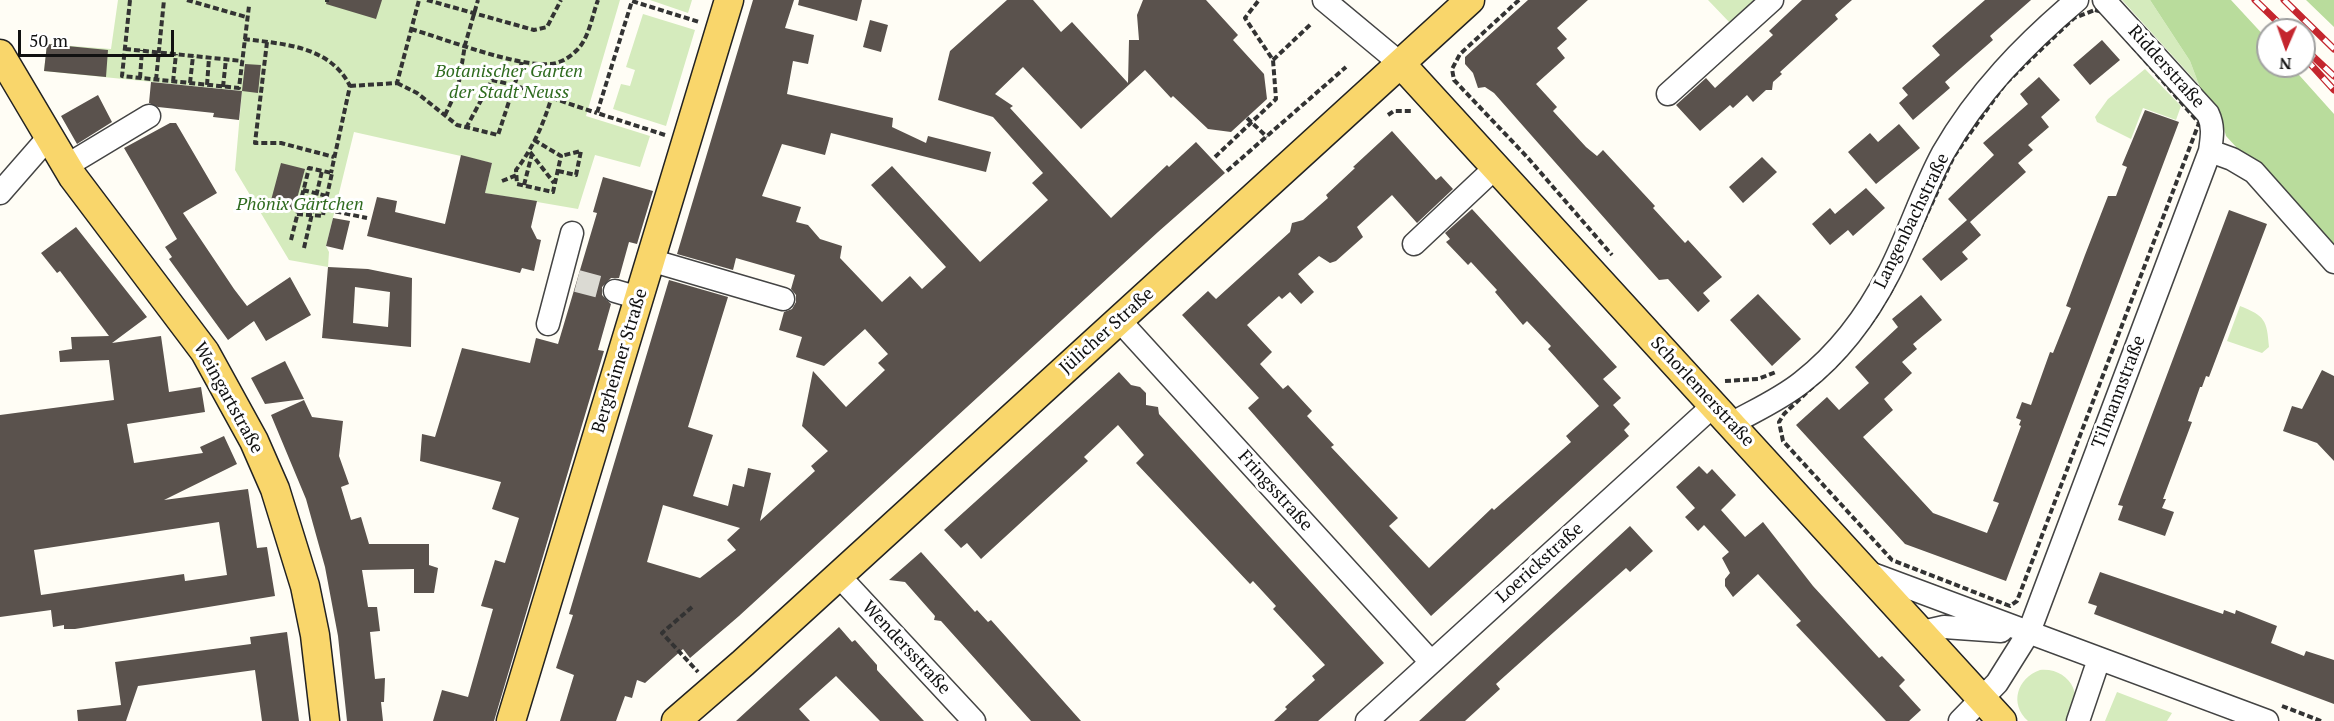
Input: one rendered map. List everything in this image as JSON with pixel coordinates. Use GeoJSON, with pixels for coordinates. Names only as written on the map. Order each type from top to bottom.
{"type":"FeatureCollection","features":[{"type":"Feature","properties":{"kind":"main road","name":"Bergheimer Straße"},"geometry":{"type":"LineString","coordinates":[[511,721],[627,295],[650,260],[729,0]]}},
{"type":"Feature","properties":{"kind":"main road","name":"Jülicher Straße"},"geometry":{"type":"LineString","coordinates":[[676,721],[839,576],[1470,0]]}},
{"type":"Feature","properties":{"kind":"main road","name":"Weingartstraße"},"geometry":{"type":"LineString","coordinates":[[0,54],[66,165],[205,352],[254,441],[278,499],[305,586],[315,635],[325,721]]}},
{"type":"Feature","properties":{"kind":"main road","name":"Schorlemerstraße"},"geometry":{"type":"LineString","coordinates":[[1401,64],[1496,167],[1880,566],[1922,632],[2002,721]]}},
{"type":"Feature","properties":{"kind":"main road","name":"Jülicher Straße"},"geometry":{"type":"LineString","coordinates":[[691,721],[743,663]]}},
{"type":"Feature","properties":{"kind":"street"},"geometry":{"type":"LineString","coordinates":[[1324,0],[1401,64]]}},
{"type":"Feature","properties":{"kind":"street"},"geometry":{"type":"LineString","coordinates":[[1668,94],[1772,0]]}},
{"type":"Feature","properties":{"kind":"street","name":"Langenbachstraße"},"geometry":{"type":"LineString","coordinates":[[1724,404],[1800,384],[1850,334],[1890,272],[1923,194],[1944,152],[1968,114],[1998,75],[2047,25],[2077,0]]}},
{"type":"Feature","properties":{"kind":"street","name":"Ridderstraße"},"geometry":{"type":"LineString","coordinates":[[2103,6],[2208,114],[2212,123],[2213,137],[2210,151]]}},
{"type":"Feature","properties":{"kind":"street"},"geometry":{"type":"LineString","coordinates":[[66,165],[149,116]]}},
{"type":"Feature","properties":{"kind":"street"},"geometry":{"type":"LineString","coordinates":[[0,193],[48,138]]}},
{"type":"Feature","properties":{"kind":"street"},"geometry":{"type":"LineString","coordinates":[[2210,151],[2232,159],[2254,172],[2334,262]]}},
{"type":"Feature","properties":{"kind":"street","name":"Tilmannstraße"},"geometry":{"type":"LineString","coordinates":[[1960,721],[2006,672],[2029,632],[2210,151]]}},
{"type":"Feature","properties":{"kind":"street"},"geometry":{"type":"LineString","coordinates":[[1414,244],[1496,167]]}},
{"type":"Feature","properties":{"kind":"street"},"geometry":{"type":"LineString","coordinates":[[548,324],[569,278],[572,233]]}},
{"type":"Feature","properties":{"kind":"street"},"geometry":{"type":"LineString","coordinates":[[650,260],[783,299]]}},
{"type":"Feature","properties":{"kind":"street","name":"Fringsstraße"},"geometry":{"type":"LineString","coordinates":[[1119,320],[1431,662]]}},
{"type":"Feature","properties":{"kind":"street","name":"Loerickstraße"},"geometry":{"type":"LineString","coordinates":[[1367,721],[1724,404]]}},
{"type":"Feature","properties":{"kind":"street"},"geometry":{"type":"LineString","coordinates":[[1880,566],[2029,632],[2268,721]]}},
{"type":"Feature","properties":{"kind":"street","name":"Wendersstraße"},"geometry":{"type":"LineString","coordinates":[[839,576],[974,721]]}},
{"type":"Feature","properties":{"kind":"street"},"geometry":{"type":"LineString","coordinates":[[1922,632],[1944,627],[2029,632]]}},
{"type":"Feature","properties":{"kind":"street"},"geometry":{"type":"LineString","coordinates":[[2078,721],[2099,659]]}},
{"type":"Feature","properties":{"kind":"path"},"geometry":{"type":"LineString","coordinates":[[130,0],[122,76],[239,88],[249,6]]}},
{"type":"Feature","properties":{"kind":"path"},"geometry":{"type":"LineString","coordinates":[[156,80],[164,0]]}},
{"type":"Feature","properties":{"kind":"path"},"geometry":{"type":"LineString","coordinates":[[187,0],[246,16]]}},
{"type":"Feature","properties":{"kind":"path"},"geometry":{"type":"LineString","coordinates":[[397,83],[419,0]]}},
{"type":"Feature","properties":{"kind":"path"},"geometry":{"type":"LineString","coordinates":[[427,0],[534,30],[547,27],[561,0]]}},
{"type":"Feature","properties":{"kind":"path"},"geometry":{"type":"LineString","coordinates":[[445,115],[458,88],[465,45],[478,0]]}},
{"type":"Feature","properties":{"kind":"path"},"geometry":{"type":"LineString","coordinates":[[411,29],[522,62],[551,64],[566,59],[578,49],[586,36],[598,0]]}},
{"type":"Feature","properties":{"kind":"path"},"geometry":{"type":"LineString","coordinates":[[1215,157],[1276,99],[1273,60],[1245,18],[1259,0]]}},
{"type":"Feature","properties":{"kind":"path"},"geometry":{"type":"LineString","coordinates":[[1519,0],[1460,54],[1452,69],[1454,80],[1528,158],[1614,257]]}},
{"type":"Feature","properties":{"kind":"path"},"geometry":{"type":"LineString","coordinates":[[597,113],[630,1],[720,29]]}},
{"type":"Feature","properties":{"kind":"path"},"geometry":{"type":"LineString","coordinates":[[2010,606],[2017,601],[2199,123],[2103,6]]}},
{"type":"Feature","properties":{"kind":"path"},"geometry":{"type":"LineString","coordinates":[[1273,60],[1312,23]]}},
{"type":"Feature","properties":{"kind":"path"},"geometry":{"type":"LineString","coordinates":[[244,39],[308,50],[331,60],[343,73],[350,86],[330,173],[323,216],[297,214]]}},
{"type":"Feature","properties":{"kind":"path"},"geometry":{"type":"LineString","coordinates":[[267,42],[255,142],[280,143],[334,157]]}},
{"type":"Feature","properties":{"kind":"path"},"geometry":{"type":"LineString","coordinates":[[125,49],[242,61]]}},
{"type":"Feature","properties":{"kind":"path"},"geometry":{"type":"LineString","coordinates":[[140,78],[142,51]]}},
{"type":"Feature","properties":{"kind":"path"},"geometry":{"type":"LineString","coordinates":[[173,81],[176,54]]}},
{"type":"Feature","properties":{"kind":"path"},"geometry":{"type":"LineString","coordinates":[[190,83],[193,56]]}},
{"type":"Feature","properties":{"kind":"path"},"geometry":{"type":"LineString","coordinates":[[207,85],[209,58]]}},
{"type":"Feature","properties":{"kind":"path"},"geometry":{"type":"LineString","coordinates":[[223,87],[226,59]]}},
{"type":"Feature","properties":{"kind":"path"},"geometry":{"type":"LineString","coordinates":[[350,86],[397,83],[417,93],[457,125],[498,135],[522,62]]}},
{"type":"Feature","properties":{"kind":"path"},"geometry":{"type":"LineString","coordinates":[[1227,171],[1346,67]]}},
{"type":"Feature","properties":{"kind":"path"},"geometry":{"type":"LineString","coordinates":[[466,128],[492,80],[552,96],[572,106],[686,142]]}},
{"type":"Feature","properties":{"kind":"path"},"geometry":{"type":"LineString","coordinates":[[524,185],[534,140],[544,122],[552,96]]}},
{"type":"Feature","properties":{"kind":"path"},"geometry":{"type":"LineString","coordinates":[[1388,115],[1394,111],[1402,113],[1410,109]]}},
{"type":"Feature","properties":{"kind":"path"},"geometry":{"type":"LineString","coordinates":[[1247,118],[1267,137]]}},
{"type":"Feature","properties":{"kind":"path"},"geometry":{"type":"LineString","coordinates":[[534,140],[561,156],[581,151],[576,175],[558,171]]}},
{"type":"Feature","properties":{"kind":"path"},"geometry":{"type":"LineString","coordinates":[[531,153],[516,170],[518,184],[553,192],[561,156]]}},
{"type":"Feature","properties":{"kind":"path"},"geometry":{"type":"LineString","coordinates":[[531,153],[555,184]]}},
{"type":"Feature","properties":{"kind":"path"},"geometry":{"type":"LineString","coordinates":[[291,240],[309,168],[330,173]]}},
{"type":"Feature","properties":{"kind":"path"},"geometry":{"type":"LineString","coordinates":[[304,248],[322,171]]}},
{"type":"Feature","properties":{"kind":"path"},"geometry":{"type":"LineString","coordinates":[[502,182],[517,175]]}},
{"type":"Feature","properties":{"kind":"path"},"geometry":{"type":"LineString","coordinates":[[303,190],[327,196]]}},
{"type":"Feature","properties":{"kind":"path"},"geometry":{"type":"LineString","coordinates":[[324,209],[367,218]]}},
{"type":"Feature","properties":{"kind":"path"},"geometry":{"type":"LineString","coordinates":[[1717,373],[1724,404]]}},
{"type":"Feature","properties":{"kind":"path"},"geometry":{"type":"LineString","coordinates":[[1783,441],[1880,566]]}},
{"type":"Feature","properties":{"kind":"path"},"geometry":{"type":"LineString","coordinates":[[692,607],[662,633],[713,688]]}},
{"type":"Feature","properties":{"kind":"green space","name":"Botanischer Garten der Stadt Neuss"},"geometry":{"type":"Polygon","coordinates":[[[118,0],[620,0],[586,116],[650,136],[640,167],[595,155],[578,209],[485,193],[492,163],[354,132],[326,246],[329,252],[328,267],[289,260],[235,170],[242,91],[44,71],[47,44],[111,49],[118,0]]]}},
{"type":"Feature","properties":{"kind":"green space"},"geometry":{"type":"Polygon","coordinates":[[[650,0],[692,0],[688,13],[650,0]]]}},
{"type":"Feature","properties":{"kind":"green space"},"geometry":{"type":"Polygon","coordinates":[[[1708,0],[1758,0],[1731,24],[1708,0]]]}},
{"type":"Feature","properties":{"kind":"green space"},"geometry":{"type":"Polygon","coordinates":[[[2122,0],[2150,0],[2190,61],[2199,85],[2122,0]]]}},
{"type":"Feature","properties":{"kind":"green space"},"geometry":{"type":"Polygon","coordinates":[[[2150,0],[2231,0],[2256,27],[2256,78],[2302,78],[2334,114],[2334,254],[2226,136],[2220,115],[2194,90],[2199,85],[2190,61],[2150,0]]]}},
{"type":"Feature","properties":{"kind":"green space"},"geometry":{"type":"Polygon","coordinates":[[[2306,0],[2334,0],[2334,27],[2306,0]]]}},
{"type":"Feature","properties":{"kind":"green space"},"geometry":{"type":"Polygon","coordinates":[[[643,14],[695,30],[666,126],[613,109],[621,84],[630,86],[635,70],[626,67],[643,14]]]}},
{"type":"Feature","properties":{"kind":"green space"},"geometry":{"type":"Polygon","coordinates":[[[2145,69],[2181,106],[2176,120],[2143,108],[2131,139],[2097,122],[2095,117],[2108,99],[2145,69]]]}},
{"type":"Feature","properties":{"kind":"green space"},"geometry":{"type":"Polygon","coordinates":[[[2240,306],[2260,316],[2266,325],[2269,347],[2262,353],[2227,341],[2240,306]]]}},
{"type":"Feature","properties":{"kind":"green space"},"geometry":{"type":"Polygon","coordinates":[[[2040,670],[2051,670],[2060,674],[2072,686],[2075,703],[2065,721],[2028,721],[2022,714],[2017,700],[2018,692],[2026,679],[2040,670]]]}},
{"type":"Feature","properties":{"kind":"green space"},"geometry":{"type":"Polygon","coordinates":[[[2117,692],[2172,713],[2167,721],[2105,721],[2117,692]]]}},
{"type":"Feature","properties":{"kind":"building"},"geometry":{"type":"Polygon","coordinates":[[[327,0],[382,0],[376,19],[326,4],[327,0]]]}},
{"type":"Feature","properties":{"kind":"building"},"geometry":{"type":"Polygon","coordinates":[[[753,0],[794,0],[785,28],[814,35],[808,64],[793,61],[787,94],[893,118],[892,127],[926,143],[928,136],[991,152],[986,172],[831,133],[825,155],[782,144],[762,196],[801,207],[796,222],[808,225],[820,239],[842,246],[840,258],[882,302],[910,276],[922,289],[946,267],[871,185],[892,166],[980,262],[1048,200],[1032,183],[1043,173],[993,117],[938,100],[950,51],[1007,0],[1033,0],[1061,32],[1072,22],[1128,83],[1129,40],[1139,40],[1137,15],[1143,0],[1206,0],[1238,35],[1233,40],[1264,74],[1267,99],[1231,132],[1208,129],[1173,96],[1171,98],[1145,70],[1081,129],[1023,67],[995,94],[1013,106],[1010,108],[1111,218],[1167,165],[1169,167],[1196,142],[1225,173],[739,616],[690,658],[683,649],[645,683],[637,680],[632,698],[625,696],[616,721],[560,721],[574,675],[556,668],[573,615],[569,614],[669,280],[728,297],[688,427],[713,435],[693,496],[728,506],[733,484],[744,487],[748,468],[771,473],[760,521],[815,471],[811,466],[828,451],[802,426],[813,371],[846,407],[885,370],[878,363],[888,354],[865,329],[824,366],[796,357],[802,337],[779,330],[784,312],[792,309],[796,302],[796,295],[791,289],[795,275],[736,258],[733,270],[677,254],[753,0]],[[663,505],[647,562],[700,578],[736,550],[727,540],[740,528],[663,505]]]}},
{"type":"Feature","properties":{"kind":"building"},"geometry":{"type":"Polygon","coordinates":[[[799,0],[862,0],[857,21],[798,5],[799,0]]]}},
{"type":"Feature","properties":{"kind":"building"},"geometry":{"type":"Polygon","coordinates":[[[1528,0],[1588,0],[1557,28],[1567,39],[1557,48],[1565,58],[1536,84],[1557,107],[1553,111],[1586,147],[1597,156],[1603,150],[1655,206],[1653,208],[1685,243],[1688,240],[1722,277],[1703,293],[1710,301],[1698,312],[1668,279],[1659,280],[1494,93],[1485,87],[1478,88],[1473,73],[1465,64],[1465,57],[1528,0]]]}},
{"type":"Feature","properties":{"kind":"building"},"geometry":{"type":"Polygon","coordinates":[[[1802,0],[1852,0],[1835,15],[1838,19],[1780,72],[1782,74],[1773,82],[1772,90],[1766,90],[1753,102],[1747,95],[1733,108],[1730,105],[1700,131],[1676,105],[1706,78],[1715,88],[1773,35],[1769,31],[1802,0]]]}},
{"type":"Feature","properties":{"kind":"building"},"geometry":{"type":"Polygon","coordinates":[[[1985,0],[2031,0],[1990,36],[1993,40],[1945,82],[1950,88],[1913,120],[1899,103],[1908,95],[1902,88],[1940,55],[1932,46],[1985,0]]]}},
{"type":"Feature","properties":{"kind":"building"},"geometry":{"type":"Polygon","coordinates":[[[870,20],[888,25],[881,52],[863,47],[870,20]]]}},
{"type":"Feature","properties":{"kind":"building"},"geometry":{"type":"Polygon","coordinates":[[[2102,40],[2120,60],[2090,85],[2073,65],[2102,40]]]}},
{"type":"Feature","properties":{"kind":"building"},"geometry":{"type":"Polygon","coordinates":[[[47,44],[108,50],[106,77],[44,71],[47,44]]]}},
{"type":"Feature","properties":{"kind":"building"},"geometry":{"type":"Polygon","coordinates":[[[245,64],[261,65],[258,93],[242,91],[245,64]]]}},
{"type":"Feature","properties":{"kind":"building"},"geometry":{"type":"Polygon","coordinates":[[[2039,77],[2060,100],[2041,117],[2049,127],[2028,145],[2033,150],[2018,163],[2026,172],[1970,222],[1981,235],[1962,252],[1968,259],[1941,281],[1922,259],[1967,220],[1948,199],[1994,155],[1983,143],[2028,104],[2020,94],[2039,77]]]}},
{"type":"Feature","properties":{"kind":"building"},"geometry":{"type":"Polygon","coordinates":[[[151,82],[242,91],[239,120],[213,117],[214,113],[158,107],[149,103],[151,82]]]}},
{"type":"Feature","properties":{"kind":"building"},"geometry":{"type":"Polygon","coordinates":[[[98,95],[112,122],[77,144],[61,116],[98,95]]]}},
{"type":"Feature","properties":{"kind":"building"},"geometry":{"type":"Polygon","coordinates":[[[2145,110],[2179,122],[2006,581],[1905,544],[1796,425],[1827,397],[1839,410],[1869,383],[1855,367],[1898,327],[1892,319],[1921,295],[1942,320],[1913,344],[1917,349],[1902,362],[1912,373],[1884,399],[1893,410],[1863,437],[1933,513],[1987,533],[1999,503],[1993,501],[2021,426],[2019,425],[2021,420],[2016,418],[2022,402],[2031,405],[2050,352],[2053,353],[2071,308],[2066,306],[2085,255],[2108,196],[2116,196],[2127,167],[2122,165],[2145,110]]]}},
{"type":"Feature","properties":{"kind":"building"},"geometry":{"type":"Polygon","coordinates":[[[170,123],[176,123],[217,193],[183,213],[234,289],[247,306],[290,277],[311,315],[266,341],[254,321],[228,340],[169,259],[172,257],[165,247],[177,239],[124,148],[170,123]]]}},
{"type":"Feature","properties":{"kind":"building"},"geometry":{"type":"Polygon","coordinates":[[[1899,124],[1920,148],[1876,184],[1848,152],[1870,133],[1878,142],[1899,124]]]}},
{"type":"Feature","properties":{"kind":"building"},"geometry":{"type":"Polygon","coordinates":[[[1392,131],[1436,180],[1441,176],[1453,189],[1417,223],[1392,195],[1357,227],[1363,237],[1336,261],[1330,263],[1319,256],[1298,274],[1314,292],[1301,304],[1290,292],[1282,299],[1279,296],[1247,325],[1272,352],[1260,364],[1283,389],[1288,385],[1312,411],[1307,416],[1334,445],[1331,447],[1398,518],[1389,526],[1429,568],[1492,508],[1494,510],[1571,442],[1566,436],[1599,406],[1548,349],[1551,346],[1527,321],[1523,325],[1495,292],[1497,290],[1471,262],[1468,265],[1446,242],[1450,239],[1445,233],[1472,209],[1617,367],[1603,379],[1621,398],[1613,405],[1630,424],[1624,430],[1629,436],[1431,616],[1248,408],[1259,398],[1182,315],[1208,291],[1216,299],[1290,232],[1292,223],[1303,220],[1328,198],[1326,195],[1392,131]]]}},
{"type":"Feature","properties":{"kind":"building"},"geometry":{"type":"Polygon","coordinates":[[[461,155],[492,163],[485,193],[537,201],[531,227],[537,239],[541,240],[534,271],[522,268],[520,273],[367,236],[377,197],[397,201],[395,212],[445,224],[461,155]]]}},
{"type":"Feature","properties":{"kind":"building"},"geometry":{"type":"Polygon","coordinates":[[[1762,157],[1777,172],[1743,203],[1729,187],[1762,157]]]}},
{"type":"Feature","properties":{"kind":"building"},"geometry":{"type":"Polygon","coordinates":[[[281,163],[305,169],[294,210],[270,204],[281,163]]]}},
{"type":"Feature","properties":{"kind":"building"},"geometry":{"type":"Polygon","coordinates":[[[603,177],[653,191],[637,244],[629,242],[619,278],[611,278],[602,287],[602,295],[611,304],[598,350],[604,351],[494,721],[433,721],[442,690],[468,697],[493,609],[481,606],[495,560],[505,563],[519,518],[492,509],[501,482],[420,461],[422,434],[435,437],[462,348],[530,363],[536,338],[558,344],[597,213],[593,212],[603,177]]]}},
{"type":"Feature","properties":{"kind":"building"},"geometry":{"type":"Polygon","coordinates":[[[1866,188],[1885,208],[1853,236],[1848,230],[1830,245],[1812,224],[1830,208],[1835,214],[1866,188]]]}},
{"type":"Feature","properties":{"kind":"building"},"geometry":{"type":"Polygon","coordinates":[[[2229,210],[2267,224],[2209,377],[2206,376],[2200,387],[2188,421],[2192,422],[2163,499],[2166,499],[2162,508],[2174,512],[2165,536],[2118,520],[2123,506],[2118,505],[2229,210]]]}},
{"type":"Feature","properties":{"kind":"building"},"geometry":{"type":"Polygon","coordinates":[[[333,218],[350,221],[343,250],[326,246],[333,218]]]}},
{"type":"Feature","properties":{"kind":"building"},"geometry":{"type":"Polygon","coordinates":[[[76,227],[147,317],[112,343],[161,336],[169,392],[201,387],[205,412],[127,424],[134,463],[203,453],[200,447],[224,436],[237,464],[164,500],[248,489],[257,548],[267,547],[275,596],[75,629],[64,629],[64,625],[53,627],[51,610],[0,617],[0,415],[114,400],[109,360],[60,362],[59,351],[72,349],[71,337],[109,336],[60,271],[57,273],[41,253],[76,227]],[[219,522],[34,550],[41,595],[184,574],[185,581],[227,575],[219,522]]]}},
{"type":"Feature","properties":{"kind":"building"},"geometry":{"type":"Polygon","coordinates":[[[328,267],[368,269],[412,278],[411,347],[322,338],[328,267]],[[355,287],[353,323],[388,327],[390,292],[355,287]]]}},
{"type":"Feature","properties":{"kind":"building"},"geometry":{"type":"Polygon","coordinates":[[[1758,294],[1801,339],[1772,366],[1730,320],[1758,294]]]}},
{"type":"Feature","properties":{"kind":"building"},"geometry":{"type":"Polygon","coordinates":[[[285,361],[304,399],[265,404],[251,378],[285,361]]]}},
{"type":"Feature","properties":{"kind":"building"},"geometry":{"type":"Polygon","coordinates":[[[2322,370],[2334,376],[2334,461],[2317,443],[2283,431],[2292,406],[2302,409],[2322,370]]]}},
{"type":"Feature","properties":{"kind":"building"},"geometry":{"type":"Polygon","coordinates":[[[1119,372],[1131,385],[1140,387],[1146,393],[1146,405],[1158,407],[1159,414],[1384,663],[1318,721],[1274,721],[1287,709],[1285,707],[1315,680],[1312,676],[1325,665],[1273,609],[1276,606],[1253,581],[1250,584],[1136,463],[1144,455],[1118,425],[1084,457],[1088,461],[981,559],[967,543],[961,548],[944,530],[1119,372]]]}},
{"type":"Feature","properties":{"kind":"building"},"geometry":{"type":"Polygon","coordinates":[[[304,400],[312,417],[343,421],[339,456],[349,484],[341,487],[351,520],[361,517],[369,544],[429,544],[429,565],[438,568],[434,593],[414,593],[414,569],[362,570],[368,607],[377,607],[380,631],[370,632],[375,679],[385,678],[384,702],[381,702],[383,721],[347,721],[338,636],[325,567],[306,499],[271,415],[304,400]]]}},
{"type":"Feature","properties":{"kind":"building"},"geometry":{"type":"Polygon","coordinates":[[[1699,466],[1707,474],[1712,469],[1736,495],[1721,510],[1745,537],[1763,522],[1813,586],[1879,658],[1882,656],[1905,680],[1899,686],[1921,710],[1909,721],[1886,721],[1796,625],[1801,621],[1758,574],[1733,597],[1725,586],[1725,579],[1730,573],[1722,558],[1729,552],[1704,525],[1698,531],[1685,517],[1695,508],[1676,487],[1699,466]]]}},
{"type":"Feature","properties":{"kind":"building"},"geometry":{"type":"Polygon","coordinates":[[[1630,526],[1653,551],[1630,572],[1626,568],[1496,684],[1500,689],[1465,721],[1419,721],[1630,526]]]}},
{"type":"Feature","properties":{"kind":"building"},"geometry":{"type":"Polygon","coordinates":[[[921,552],[975,612],[977,610],[988,622],[991,620],[1081,721],[1031,721],[941,621],[934,620],[935,616],[905,582],[889,580],[921,552]]]}},
{"type":"Feature","properties":{"kind":"building"},"geometry":{"type":"Polygon","coordinates":[[[2100,572],[2223,614],[2224,610],[2235,614],[2236,610],[2277,626],[2271,643],[2304,656],[2306,651],[2334,660],[2334,704],[2094,614],[2097,606],[2088,603],[2100,572]]]}},
{"type":"Feature","properties":{"kind":"building"},"geometry":{"type":"Polygon","coordinates":[[[839,627],[852,642],[855,640],[877,665],[877,670],[924,721],[880,721],[836,676],[799,709],[810,721],[736,721],[839,627]]]}},
{"type":"Feature","properties":{"kind":"building"},"geometry":{"type":"Polygon","coordinates":[[[287,632],[299,721],[262,721],[255,670],[138,686],[126,721],[78,721],[77,710],[121,705],[115,662],[251,644],[250,637],[287,632]]]}},
{"type":"Feature","properties":{"kind":"tunnel"},"geometry":{"type":"LineString","coordinates":[[577,281],[615,291]]}},
{"type":"Feature","properties":{"kind":"railway"},"geometry":{"type":"LineString","coordinates":[[2255,0],[2274,18]]}},
{"type":"Feature","properties":{"kind":"railway"},"geometry":{"type":"LineString","coordinates":[[2284,0],[2334,49]]}},
{"type":"Feature","properties":{"kind":"railway"},"geometry":{"type":"LineString","coordinates":[[2316,59],[2334,76]]}},
{"type":"Feature","properties":{"kind":"railway"},"geometry":{"type":"LineString","coordinates":[[2316,70],[2334,90]]}},
{"type":"Feature","properties":{"kind":"park label","name":"Phönix Gärtchen"},"geometry":{"type":"Point","coordinates":[300,205]}}]}
